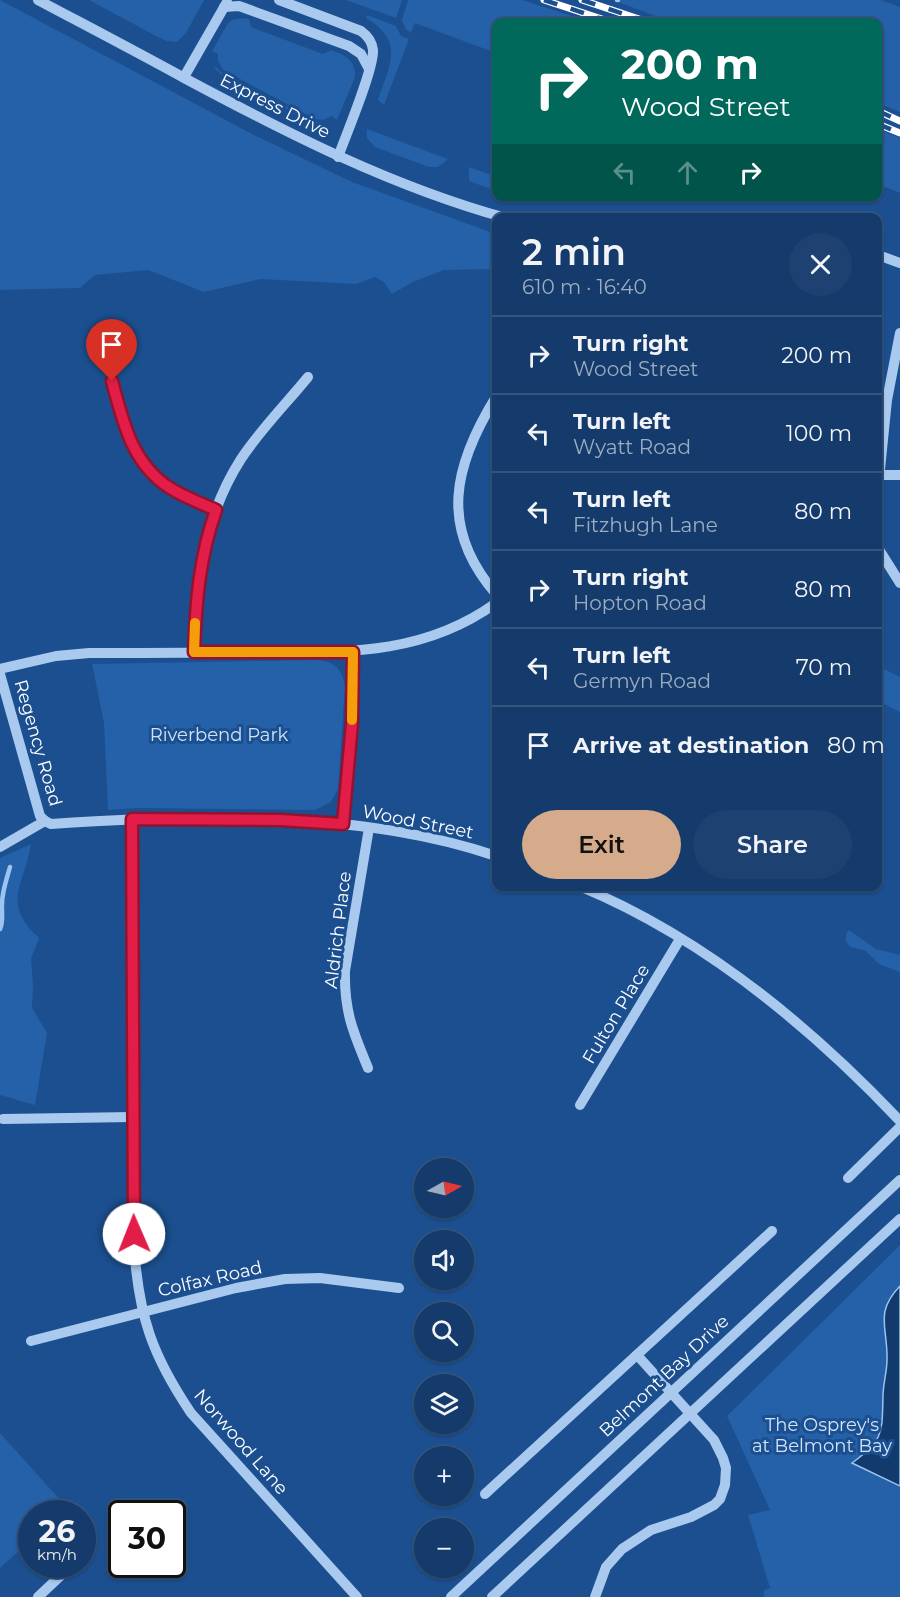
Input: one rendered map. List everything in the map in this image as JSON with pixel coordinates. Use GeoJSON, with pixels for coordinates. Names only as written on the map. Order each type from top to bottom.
{"type":"FeatureCollection","features":[{"type":"Feature","properties":{"kind":"street","name":"Express Drive"},"geometry":{"type":"LineString","coordinates":[[38,0],[261,119],[338,157],[384,176],[492,214]]}},
{"type":"Feature","properties":{"kind":"street"},"geometry":{"type":"LineString","coordinates":[[279,0],[364,33],[369,39],[372,48],[369,69],[338,157]]}},
{"type":"Feature","properties":{"kind":"street"},"geometry":{"type":"LineString","coordinates":[[184,77],[226,4],[242,7],[349,46],[362,54],[369,69]]}},
{"type":"Feature","properties":{"kind":"street"},"geometry":{"type":"LineString","coordinates":[[882,256],[900,263]]}},
{"type":"Feature","properties":{"kind":"street"},"geometry":{"type":"LineString","coordinates":[[882,447],[887,400],[899,338]]}},
{"type":"Feature","properties":{"kind":"street"},"geometry":{"type":"LineString","coordinates":[[194,652],[196,602],[202,552],[216,510],[240,460],[308,377]]}},
{"type":"Feature","properties":{"kind":"street"},"geometry":{"type":"LineString","coordinates":[[112,381],[121,415],[139,459],[167,487],[216,510]]}},
{"type":"Feature","properties":{"kind":"street"},"geometry":{"type":"LineString","coordinates":[[492,405],[466,454],[459,491],[460,522],[466,545],[477,567],[492,588]]}},
{"type":"Feature","properties":{"kind":"street"},"geometry":{"type":"LineString","coordinates":[[882,475],[900,475]]}},
{"type":"Feature","properties":{"kind":"street"},"geometry":{"type":"LineString","coordinates":[[882,554],[900,583]]}},
{"type":"Feature","properties":{"kind":"street"},"geometry":{"type":"LineString","coordinates":[[0,669],[28,661],[73,654],[353,652],[397,646],[428,638],[473,618],[492,606]]}},
{"type":"Feature","properties":{"kind":"street"},"geometry":{"type":"LineString","coordinates":[[343,824],[352,723],[353,652]]}},
{"type":"Feature","properties":{"kind":"street","name":"Regency Road"},"geometry":{"type":"LineString","coordinates":[[0,674],[40,816],[45,821]]}},
{"type":"Feature","properties":{"kind":"street","name":"Wood Street"},"geometry":{"type":"LineString","coordinates":[[45,821],[51,824],[132,819],[280,820],[343,824],[421,837],[492,855]]}},
{"type":"Feature","properties":{"kind":"street","name":"Norwood Lane"},"geometry":{"type":"LineString","coordinates":[[132,819],[134,1247],[142,1312],[158,1358],[171,1384],[191,1413],[357,1597]]}},
{"type":"Feature","properties":{"kind":"street"},"geometry":{"type":"LineString","coordinates":[[0,847],[45,821]]}},
{"type":"Feature","properties":{"kind":"street","name":"Aldrich Place"},"geometry":{"type":"LineString","coordinates":[[368,1068],[352,1029],[345,993],[345,971],[369,828]]}},
{"type":"Feature","properties":{"kind":"street"},"geometry":{"type":"LineString","coordinates":[[589,891],[680,939],[741,978],[831,1051],[900,1121]]}},
{"type":"Feature","properties":{"kind":"street","name":"Fulton Place"},"geometry":{"type":"LineString","coordinates":[[580,1105],[680,939]]}},
{"type":"Feature","properties":{"kind":"street"},"geometry":{"type":"LineString","coordinates":[[3,1119],[133,1118]]}},
{"type":"Feature","properties":{"kind":"street"},"geometry":{"type":"LineString","coordinates":[[848,1179],[900,1127]]}},
{"type":"Feature","properties":{"kind":"street","name":"Belmont Bay Drive"},"geometry":{"type":"LineString","coordinates":[[451,1597],[900,1180]]}},
{"type":"Feature","properties":{"kind":"street"},"geometry":{"type":"LineString","coordinates":[[492,1597],[900,1219]]}},
{"type":"Feature","properties":{"kind":"street"},"geometry":{"type":"LineString","coordinates":[[485,1494],[772,1231]]}},
{"type":"Feature","properties":{"kind":"street","name":"Colfax Road"},"geometry":{"type":"LineString","coordinates":[[31,1341],[236,1288],[285,1279],[320,1278],[399,1288]]}},
{"type":"Feature","properties":{"kind":"street"},"geometry":{"type":"LineString","coordinates":[[595,1597],[606,1567],[622,1548],[651,1530],[704,1511],[720,1499],[726,1479],[723,1458],[711,1436],[637,1355]]}},
{"type":"Feature","properties":{"kind":"street"},"geometry":{"type":"LineString","coordinates":[[38,1597],[58,1578]]}},
{"type":"Feature","properties":{"kind":"green space"},"geometry":{"type":"Polygon","coordinates":[[[0,0],[254,135],[352,182],[492,233],[492,269],[444,270],[413,282],[392,294],[384,282],[375,277],[356,284],[260,279],[204,292],[148,270],[95,275],[80,288],[0,290],[0,0]]]}},
{"type":"Feature","properties":{"kind":"green space"},"geometry":{"type":"Polygon","coordinates":[[[89,0],[204,0],[186,33],[177,42],[156,36],[89,0]]]}},
{"type":"Feature","properties":{"kind":"green space"},"geometry":{"type":"Polygon","coordinates":[[[346,0],[402,0],[396,18],[346,0]]]}},
{"type":"Feature","properties":{"kind":"green space"},"geometry":{"type":"Polygon","coordinates":[[[408,0],[522,0],[578,18],[492,18],[492,52],[415,23],[411,32],[406,30],[402,20],[408,0]]]}},
{"type":"Feature","properties":{"kind":"green space"},"geometry":{"type":"Polygon","coordinates":[[[613,0],[881,0],[900,7],[900,112],[882,105],[882,18],[660,18],[613,0]]]}},
{"type":"Feature","properties":{"kind":"green space"},"geometry":{"type":"Polygon","coordinates":[[[367,15],[396,26],[401,36],[409,39],[384,105],[378,100],[390,65],[390,45],[378,27],[366,18],[367,15]]]}},
{"type":"Feature","properties":{"kind":"green space"},"geometry":{"type":"Polygon","coordinates":[[[243,18],[249,19],[251,27],[323,54],[331,50],[352,62],[355,77],[337,120],[332,116],[323,120],[315,119],[223,70],[218,61],[218,54],[212,51],[228,23],[243,18]]]}},
{"type":"Feature","properties":{"kind":"green space"},"geometry":{"type":"Polygon","coordinates":[[[216,67],[222,73],[320,123],[319,126],[224,77],[214,68],[216,67]]]}},
{"type":"Feature","properties":{"kind":"green space"},"geometry":{"type":"Polygon","coordinates":[[[367,129],[448,159],[438,167],[429,167],[375,147],[367,138],[367,129]]]}},
{"type":"Feature","properties":{"kind":"green space"},"geometry":{"type":"Polygon","coordinates":[[[882,131],[900,138],[900,193],[882,186],[882,131]]]}},
{"type":"Feature","properties":{"kind":"green space"},"geometry":{"type":"Polygon","coordinates":[[[469,167],[491,175],[492,172],[492,190],[469,181],[469,167]]]}},
{"type":"Feature","properties":{"kind":"green space","name":"Riverbend Park"},"geometry":{"type":"Polygon","coordinates":[[[317,660],[333,664],[340,671],[345,687],[338,789],[331,802],[315,810],[137,808],[108,810],[104,723],[92,664],[317,660]]]}},
{"type":"Feature","properties":{"kind":"green space"},"geometry":{"type":"Polygon","coordinates":[[[882,668],[900,677],[900,712],[882,703],[882,668]]]}},
{"type":"Feature","properties":{"kind":"green space"},"geometry":{"type":"Polygon","coordinates":[[[31,844],[18,893],[18,903],[20,914],[27,926],[39,938],[31,959],[32,1008],[47,1033],[35,1105],[0,1095],[0,858],[31,844]]]}},
{"type":"Feature","properties":{"kind":"green space"},"geometry":{"type":"Polygon","coordinates":[[[849,930],[876,949],[900,955],[900,972],[879,964],[866,951],[851,947],[846,942],[846,934],[849,930]]]}},
{"type":"Feature","properties":{"kind":"green space","name":"The Osprey's at Belmont Bay"},"geometry":{"type":"Polygon","coordinates":[[[900,1245],[900,1597],[764,1597],[764,1590],[770,1588],[748,1515],[770,1510],[727,1416],[900,1245]]]}},
{"type":"Feature","properties":{"kind":"green space"},"geometry":{"type":"Polygon","coordinates":[[[0,1433],[60,1500],[18,1500],[18,1552],[0,1568],[0,1433]]]}},
{"type":"Feature","properties":{"kind":"shaded area"},"geometry":{"type":"Polygon","coordinates":[[[900,1286],[900,1486],[852,1463],[870,1448],[879,1435],[887,1360],[885,1313],[887,1304],[900,1286]]]}},
{"type":"Feature","properties":{"kind":"waterway"},"geometry":{"type":"LineString","coordinates":[[0,929],[3,894],[10,867]]}},
{"type":"Feature","properties":{"kind":"railway"},"geometry":{"type":"LineString","coordinates":[[544,0],[599,18]]}},
{"type":"Feature","properties":{"kind":"railway"},"geometry":{"type":"LineString","coordinates":[[582,0],[636,18]]}},
{"type":"Feature","properties":{"kind":"railway"},"geometry":{"type":"LineString","coordinates":[[882,113],[900,121]]}},
{"type":"Feature","properties":{"kind":"railway"},"geometry":{"type":"LineString","coordinates":[[882,126],[900,133]]}},
{"type":"Feature","properties":{"kind":"slow traffic"},"geometry":{"type":"LineString","coordinates":[[195,623],[194,652],[353,652],[352,720]]}},
{"type":"Feature","properties":{"kind":"route"},"geometry":{"type":"LineString","coordinates":[[112,381],[121,415],[139,459],[167,487],[216,510],[202,552],[196,602],[194,652],[353,652],[352,723],[343,824],[280,820],[132,819],[134,1234]]}}]}
